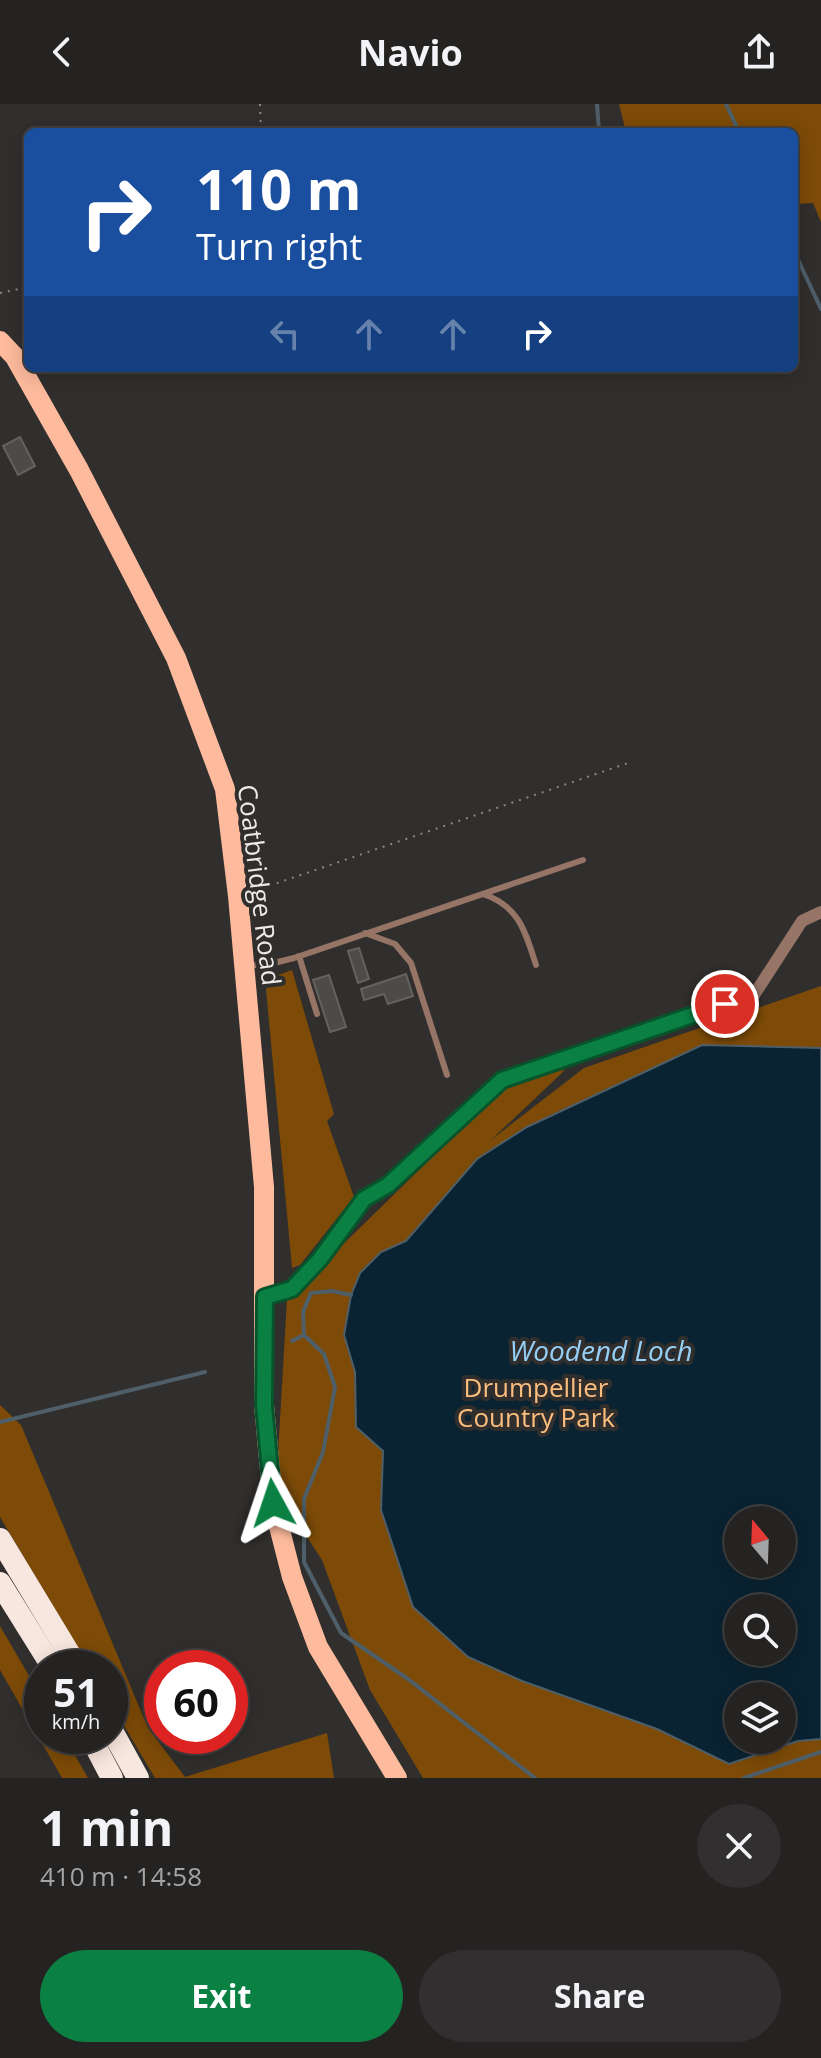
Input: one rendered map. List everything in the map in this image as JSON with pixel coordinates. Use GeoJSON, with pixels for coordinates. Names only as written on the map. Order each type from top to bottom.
{"type":"FeatureCollection","features":[{"type":"Feature","properties":{"kind":"highway"},"geometry":{"type":"LineString","coordinates":[[0,1539],[67,1650]]}},
{"type":"Feature","properties":{"kind":"highway"},"geometry":{"type":"LineString","coordinates":[[0,1583],[42,1650]]}},
{"type":"Feature","properties":{"kind":"highway"},"geometry":{"type":"LineString","coordinates":[[99,1754],[112,1778]]}},
{"type":"Feature","properties":{"kind":"highway"},"geometry":{"type":"LineString","coordinates":[[125,1754],[138,1778]]}},
{"type":"Feature","properties":{"kind":"main road","name":"Coatbridge Road"},"geometry":{"type":"LineString","coordinates":[[0,341],[15,357],[79,470],[176,658],[225,789],[245,965],[264,1187],[264,1405],[273,1503],[292,1577],[318,1647],[366,1732],[397,1778]]}},
{"type":"Feature","properties":{"kind":"street"},"geometry":{"type":"LineString","coordinates":[[265,1297],[292,1289],[320,1259],[364,1199],[388,1185],[502,1080],[754,995],[802,921],[821,912]]}},
{"type":"Feature","properties":{"kind":"lane"},"geometry":{"type":"LineString","coordinates":[[245,965],[266,965],[299,956],[583,860]]}},
{"type":"Feature","properties":{"kind":"lane"},"geometry":{"type":"LineString","coordinates":[[483,894],[499,899],[521,919],[536,965]]}},
{"type":"Feature","properties":{"kind":"lane"},"geometry":{"type":"LineString","coordinates":[[365,933],[395,944],[411,963],[447,1075]]}},
{"type":"Feature","properties":{"kind":"lane"},"geometry":{"type":"LineString","coordinates":[[299,956],[317,1014]]}},
{"type":"Feature","properties":{"kind":"path"},"geometry":{"type":"LineString","coordinates":[[260,104],[261,128]]}},
{"type":"Feature","properties":{"kind":"path"},"geometry":{"type":"LineString","coordinates":[[0,293],[24,288]]}},
{"type":"Feature","properties":{"kind":"path"},"geometry":{"type":"LineString","coordinates":[[238,896],[631,762]]}},
{"type":"Feature","properties":{"kind":"green space"},"geometry":{"type":"Polygon","coordinates":[[[619,104],[821,104],[821,222],[813,203],[798,204],[798,128],[625,128],[619,104]]]}},
{"type":"Feature","properties":{"kind":"green space"},"geometry":{"type":"Polygon","coordinates":[[[292,970],[334,1114],[327,1121],[354,1197],[300,1265],[292,1268],[266,989],[278,975],[292,970]]]}},
{"type":"Feature","properties":{"kind":"green space","name":"Woodend Loch"},"geometry":{"type":"Polygon","coordinates":[[[821,986],[821,1778],[423,1778],[370,1690],[322,1560],[276,1489],[287,1299],[500,1091],[531,1074],[565,1070],[491,1140],[584,1068],[821,986]]]}},
{"type":"Feature","properties":{"kind":"green space"},"geometry":{"type":"Polygon","coordinates":[[[0,1405],[21,1425],[115,1650],[79,1650],[0,1517],[0,1405]]]}},
{"type":"Feature","properties":{"kind":"green space"},"geometry":{"type":"Polygon","coordinates":[[[0,1626],[24,1667],[24,1712],[0,1670],[0,1626]]]}},
{"type":"Feature","properties":{"kind":"green space"},"geometry":{"type":"Polygon","coordinates":[[[128,1680],[144,1718],[144,1754],[168,1754],[185,1777],[327,1733],[334,1778],[155,1778],[128,1732],[128,1680]]]}},
{"type":"Feature","properties":{"kind":"green space"},"geometry":{"type":"Polygon","coordinates":[[[48,1754],[74,1754],[88,1778],[62,1778],[48,1754]]]}},
{"type":"Feature","properties":{"kind":"water","name":"Woodend Loch"},"geometry":{"type":"Polygon","coordinates":[[[702,1045],[821,1048],[821,1739],[796,1742],[796,1682],[724,1682],[724,1754],[759,1754],[729,1764],[657,1729],[522,1681],[468,1657],[413,1607],[381,1510],[383,1451],[356,1427],[355,1372],[344,1335],[351,1295],[360,1273],[381,1252],[406,1241],[477,1159],[527,1127],[702,1045]]]}},
{"type":"Feature","properties":{"kind":"building"},"geometry":{"type":"Polygon","coordinates":[[[20,437],[35,466],[18,475],[3,446],[20,437]]]}},
{"type":"Feature","properties":{"kind":"building"},"geometry":{"type":"Polygon","coordinates":[[[359,948],[369,979],[358,983],[348,951],[359,948]]]}},
{"type":"Feature","properties":{"kind":"building"},"geometry":{"type":"Polygon","coordinates":[[[406,974],[413,996],[388,1004],[384,994],[364,1000],[361,989],[406,974]]]}},
{"type":"Feature","properties":{"kind":"building"},"geometry":{"type":"Polygon","coordinates":[[[329,975],[346,1027],[330,1032],[313,980],[329,975]]]}},
{"type":"Feature","properties":{"kind":"waterway"},"geometry":{"type":"LineString","coordinates":[[597,104],[599,128]]}},
{"type":"Feature","properties":{"kind":"waterway"},"geometry":{"type":"LineString","coordinates":[[726,104],[737,128]]}},
{"type":"Feature","properties":{"kind":"waterway"},"geometry":{"type":"LineString","coordinates":[[798,260],[821,309]]}},
{"type":"Feature","properties":{"kind":"waterway"},"geometry":{"type":"LineString","coordinates":[[292,1341],[304,1335],[303,1312],[311,1293],[332,1291],[351,1295]]}},
{"type":"Feature","properties":{"kind":"waterway"},"geometry":{"type":"LineString","coordinates":[[304,1335],[324,1354],[335,1387],[323,1452],[304,1499],[304,1562],[341,1633],[408,1679],[535,1778]]}},
{"type":"Feature","properties":{"kind":"waterway"},"geometry":{"type":"LineString","coordinates":[[0,1422],[205,1372]]}},
{"type":"Feature","properties":{"kind":"waterway"},"geometry":{"type":"LineString","coordinates":[[744,1778],[821,1752]]}},
{"type":"Feature","properties":{"kind":"route"},"geometry":{"type":"LineString","coordinates":[[273,1503],[264,1405],[265,1297],[292,1289],[320,1259],[364,1199],[388,1185],[502,1080],[611,1040],[725,1004]]}},
{"type":"Feature","properties":{"kind":"park label","name":"Drumpellier Country Park"},"geometry":{"type":"Point","coordinates":[536,1402]}}]}
